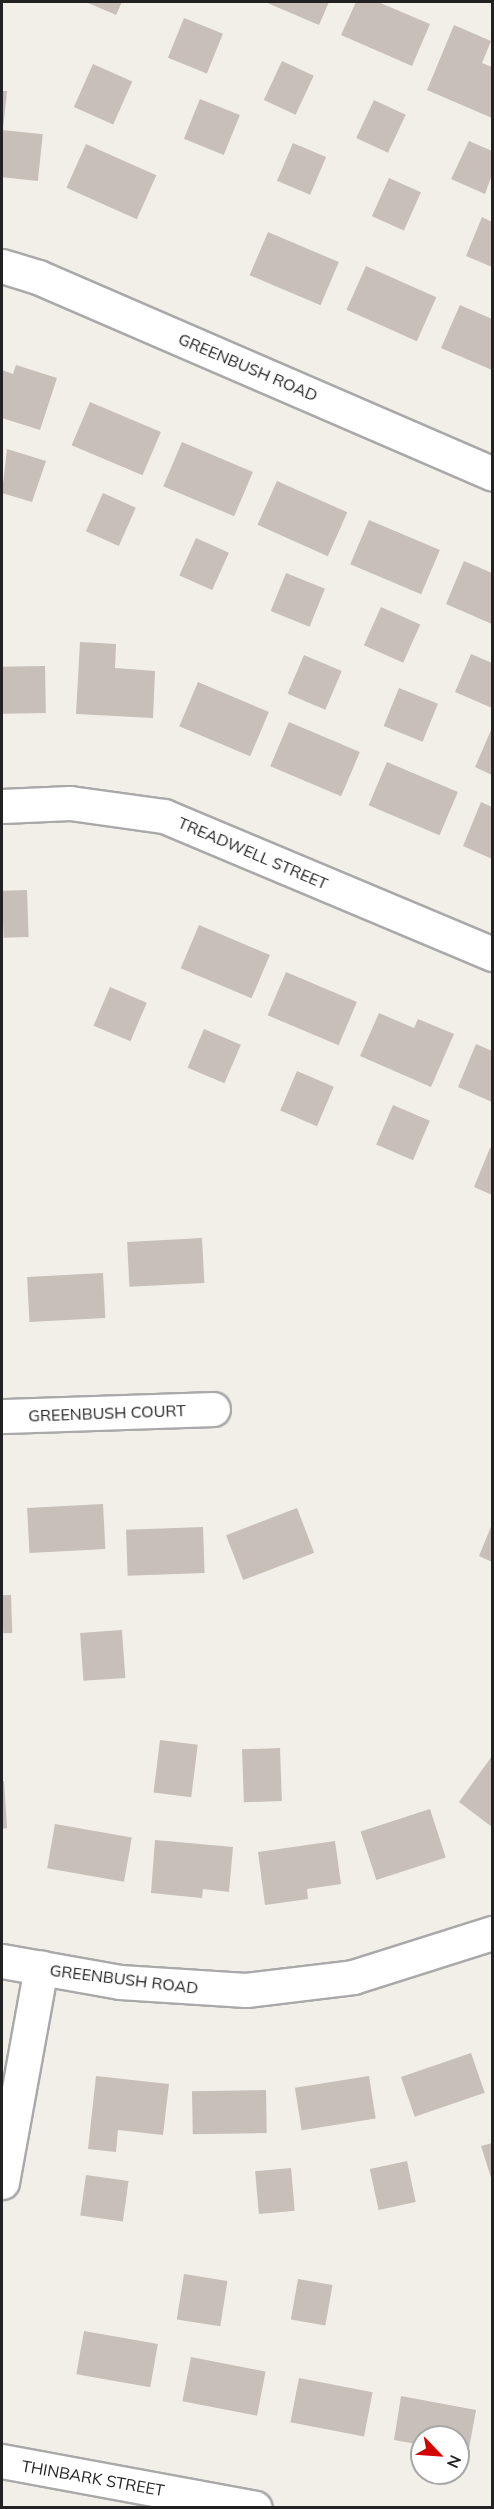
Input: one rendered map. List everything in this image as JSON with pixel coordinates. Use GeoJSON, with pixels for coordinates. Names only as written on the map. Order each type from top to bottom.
{"type":"FeatureCollection","features":[{"type":"Feature","properties":{"kind":"street","name":"GREENBUSH ROAD"},"geometry":{"type":"LineString","coordinates":[[2,266],[39,277],[492,473]]}},
{"type":"Feature","properties":{"kind":"street","name":"TREADWELL STREET"},"geometry":{"type":"LineString","coordinates":[[2,806],[80,803],[164,816],[492,954]]}},
{"type":"Feature","properties":{"kind":"street","name":"GREENBUSH COURT"},"geometry":{"type":"LineString","coordinates":[[2,1416],[213,1409]]}},
{"type":"Feature","properties":{"kind":"street","name":"GREENBUSH ROAD"},"geometry":{"type":"LineString","coordinates":[[2,1961],[190,1990],[246,1990],[353,1977],[492,1933]]}},
{"type":"Feature","properties":{"kind":"street"},"geometry":{"type":"LineString","coordinates":[[2,2182],[41,1968]]}},
{"type":"Feature","properties":{"kind":"street","name":"THINBARK STREET"},"geometry":{"type":"LineString","coordinates":[[2,2461],[255,2508]]}},
{"type":"Feature","properties":{"kind":"building"},"geometry":{"type":"Polygon","coordinates":[[[86,2],[122,2],[116,15],[86,2]]]}},
{"type":"Feature","properties":{"kind":"building"},"geometry":{"type":"Polygon","coordinates":[[[265,2],[329,2],[319,25],[265,2]]]}},
{"type":"Feature","properties":{"kind":"building"},"geometry":{"type":"Polygon","coordinates":[[[356,2],[378,2],[430,24],[412,66],[341,35],[356,2]]]}},
{"type":"Feature","properties":{"kind":"building"},"geometry":{"type":"Polygon","coordinates":[[[184,18],[223,34],[207,74],[168,58],[184,18]]]}},
{"type":"Feature","properties":{"kind":"building"},"geometry":{"type":"Polygon","coordinates":[[[454,25],[491,41],[482,63],[492,67],[492,118],[427,90],[454,25]]]}},
{"type":"Feature","properties":{"kind":"building"},"geometry":{"type":"Polygon","coordinates":[[[282,61],[314,76],[296,115],[264,100],[282,61]]]}},
{"type":"Feature","properties":{"kind":"building"},"geometry":{"type":"Polygon","coordinates":[[[93,64],[132,81],[113,124],[74,107],[93,64]]]}},
{"type":"Feature","properties":{"kind":"building"},"geometry":{"type":"Polygon","coordinates":[[[2,91],[7,91],[3,129],[2,129],[2,91]]]}},
{"type":"Feature","properties":{"kind":"building"},"geometry":{"type":"Polygon","coordinates":[[[200,99],[240,115],[224,155],[184,139],[200,99]]]}},
{"type":"Feature","properties":{"kind":"building"},"geometry":{"type":"Polygon","coordinates":[[[374,100],[406,115],[388,153],[356,138],[374,100]]]}},
{"type":"Feature","properties":{"kind":"building"},"geometry":{"type":"Polygon","coordinates":[[[2,130],[43,134],[38,181],[2,177],[2,130]]]}},
{"type":"Feature","properties":{"kind":"building"},"geometry":{"type":"Polygon","coordinates":[[[469,141],[492,151],[492,175],[485,194],[451,179],[469,141]]]}},
{"type":"Feature","properties":{"kind":"building"},"geometry":{"type":"Polygon","coordinates":[[[293,143],[326,157],[310,195],[277,181],[293,143]]]}},
{"type":"Feature","properties":{"kind":"building"},"geometry":{"type":"Polygon","coordinates":[[[86,144],[156,175],[137,219],[66,188],[86,144]]]}},
{"type":"Feature","properties":{"kind":"building"},"geometry":{"type":"Polygon","coordinates":[[[389,178],[421,192],[404,231],[372,216],[389,178]]]}},
{"type":"Feature","properties":{"kind":"building"},"geometry":{"type":"Polygon","coordinates":[[[482,217],[492,222],[492,267],[466,256],[482,217]]]}},
{"type":"Feature","properties":{"kind":"building"},"geometry":{"type":"Polygon","coordinates":[[[268,232],[339,262],[321,305],[250,275],[268,232]]]}},
{"type":"Feature","properties":{"kind":"building"},"geometry":{"type":"Polygon","coordinates":[[[366,266],[436,297],[417,341],[346,310],[366,266]]]}},
{"type":"Feature","properties":{"kind":"building"},"geometry":{"type":"Polygon","coordinates":[[[460,305],[492,319],[492,370],[441,348],[460,305]]]}},
{"type":"Feature","properties":{"kind":"building"},"geometry":{"type":"Polygon","coordinates":[[[16,365],[57,378],[40,430],[2,418],[2,370],[13,374],[16,365]]]}},
{"type":"Feature","properties":{"kind":"building"},"geometry":{"type":"Polygon","coordinates":[[[90,402],[161,432],[143,475],[72,445],[90,402]]]}},
{"type":"Feature","properties":{"kind":"building"},"geometry":{"type":"Polygon","coordinates":[[[182,442],[253,472],[234,516],[163,486],[182,442]]]}},
{"type":"Feature","properties":{"kind":"building"},"geometry":{"type":"Polygon","coordinates":[[[7,449],[46,461],[32,502],[2,493],[7,449]]]}},
{"type":"Feature","properties":{"kind":"building"},"geometry":{"type":"Polygon","coordinates":[[[277,481],[347,512],[328,556],[257,525],[277,481]]]}},
{"type":"Feature","properties":{"kind":"building"},"geometry":{"type":"Polygon","coordinates":[[[103,493],[136,508],[119,546],[86,531],[103,493]]]}},
{"type":"Feature","properties":{"kind":"building"},"geometry":{"type":"Polygon","coordinates":[[[369,520],[440,550],[421,594],[350,564],[369,520]]]}},
{"type":"Feature","properties":{"kind":"building"},"geometry":{"type":"Polygon","coordinates":[[[196,538],[229,553],[212,590],[179,575],[196,538]]]}},
{"type":"Feature","properties":{"kind":"building"},"geometry":{"type":"Polygon","coordinates":[[[464,561],[492,573],[492,624],[446,604],[464,561]]]}},
{"type":"Feature","properties":{"kind":"building"},"geometry":{"type":"Polygon","coordinates":[[[286,573],[325,589],[310,627],[271,611],[286,573]]]}},
{"type":"Feature","properties":{"kind":"building"},"geometry":{"type":"Polygon","coordinates":[[[381,607],[420,624],[403,663],[364,645],[381,607]]]}},
{"type":"Feature","properties":{"kind":"building"},"geometry":{"type":"Polygon","coordinates":[[[80,642],[116,644],[115,668],[155,671],[153,718],[76,714],[80,642]]]}},
{"type":"Feature","properties":{"kind":"building"},"geometry":{"type":"Polygon","coordinates":[[[471,654],[492,663],[492,708],[455,692],[471,654]]]}},
{"type":"Feature","properties":{"kind":"building"},"geometry":{"type":"Polygon","coordinates":[[[304,655],[342,671],[325,710],[288,694],[304,655]]]}},
{"type":"Feature","properties":{"kind":"building"},"geometry":{"type":"Polygon","coordinates":[[[45,666],[46,713],[3,714],[2,667],[45,666]]]}},
{"type":"Feature","properties":{"kind":"building"},"geometry":{"type":"Polygon","coordinates":[[[198,682],[269,712],[250,756],[179,726],[198,682]]]}},
{"type":"Feature","properties":{"kind":"building"},"geometry":{"type":"Polygon","coordinates":[[[399,688],[438,704],[423,742],[384,726],[399,688]]]}},
{"type":"Feature","properties":{"kind":"building"},"geometry":{"type":"Polygon","coordinates":[[[289,722],[360,752],[341,796],[270,766],[289,722]]]}},
{"type":"Feature","properties":{"kind":"building"},"geometry":{"type":"Polygon","coordinates":[[[492,728],[492,775],[475,767],[492,728]]]}},
{"type":"Feature","properties":{"kind":"building"},"geometry":{"type":"Polygon","coordinates":[[[387,762],[458,792],[440,835],[369,805],[387,762]]]}},
{"type":"Feature","properties":{"kind":"building"},"geometry":{"type":"Polygon","coordinates":[[[481,802],[492,807],[492,859],[463,846],[481,802]]]}},
{"type":"Feature","properties":{"kind":"building"},"geometry":{"type":"Polygon","coordinates":[[[27,890],[29,937],[4,938],[2,891],[27,890]]]}},
{"type":"Feature","properties":{"kind":"building"},"geometry":{"type":"Polygon","coordinates":[[[199,925],[270,955],[252,998],[181,968],[199,925]]]}},
{"type":"Feature","properties":{"kind":"building"},"geometry":{"type":"Polygon","coordinates":[[[286,972],[357,1002],[339,1045],[268,1015],[286,972]]]}},
{"type":"Feature","properties":{"kind":"building"},"geometry":{"type":"Polygon","coordinates":[[[110,987],[147,1003],[130,1041],[94,1026],[110,987]]]}},
{"type":"Feature","properties":{"kind":"building"},"geometry":{"type":"Polygon","coordinates":[[[379,1013],[414,1028],[418,1019],[454,1034],[431,1087],[360,1056],[379,1013]]]}},
{"type":"Feature","properties":{"kind":"building"},"geometry":{"type":"Polygon","coordinates":[[[204,1029],[241,1045],[224,1083],[188,1068],[204,1029]]]}},
{"type":"Feature","properties":{"kind":"building"},"geometry":{"type":"Polygon","coordinates":[[[476,1044],[492,1051],[492,1102],[458,1087],[476,1044]]]}},
{"type":"Feature","properties":{"kind":"building"},"geometry":{"type":"Polygon","coordinates":[[[297,1071],[334,1087],[317,1126],[280,1111],[297,1071]]]}},
{"type":"Feature","properties":{"kind":"building"},"geometry":{"type":"Polygon","coordinates":[[[393,1105],[430,1121],[413,1160],[376,1145],[393,1105]]]}},
{"type":"Feature","properties":{"kind":"building"},"geometry":{"type":"Polygon","coordinates":[[[490,1148],[492,1149],[492,1195],[474,1187],[490,1148]]]}},
{"type":"Feature","properties":{"kind":"building"},"geometry":{"type":"Polygon","coordinates":[[[202,1238],[204,1283],[129,1287],[127,1242],[202,1238]]]}},
{"type":"Feature","properties":{"kind":"building"},"geometry":{"type":"Polygon","coordinates":[[[103,1273],[105,1318],[29,1322],[27,1277],[103,1273]]]}},
{"type":"Feature","properties":{"kind":"building"},"geometry":{"type":"Polygon","coordinates":[[[103,1504],[105,1549],[29,1553],[27,1508],[103,1504]]]}},
{"type":"Feature","properties":{"kind":"building"},"geometry":{"type":"Polygon","coordinates":[[[297,1508],[314,1553],[243,1580],[226,1535],[297,1508]]]}},
{"type":"Feature","properties":{"kind":"building"},"geometry":{"type":"Polygon","coordinates":[[[492,1524],[492,1562],[479,1556],[492,1524]]]}},
{"type":"Feature","properties":{"kind":"building"},"geometry":{"type":"Polygon","coordinates":[[[203,1527],[205,1573],[128,1576],[126,1530],[203,1527]]]}},
{"type":"Feature","properties":{"kind":"building"},"geometry":{"type":"Polygon","coordinates":[[[2,1595],[11,1595],[12,1633],[3,1633],[2,1595]]]}},
{"type":"Feature","properties":{"kind":"building"},"geometry":{"type":"Polygon","coordinates":[[[122,1630],[125,1678],[83,1681],[80,1633],[122,1630]]]}},
{"type":"Feature","properties":{"kind":"building"},"geometry":{"type":"Polygon","coordinates":[[[160,1740],[198,1745],[191,1797],[154,1793],[160,1740]]]}},
{"type":"Feature","properties":{"kind":"building"},"geometry":{"type":"Polygon","coordinates":[[[280,1748],[282,1801],[244,1802],[242,1749],[280,1748]]]}},
{"type":"Feature","properties":{"kind":"building"},"geometry":{"type":"Polygon","coordinates":[[[492,1756],[492,1827],[459,1802],[492,1756]]]}},
{"type":"Feature","properties":{"kind":"building"},"geometry":{"type":"Polygon","coordinates":[[[2,1781],[4,1781],[7,1828],[2,1829],[2,1781]]]}},
{"type":"Feature","properties":{"kind":"building"},"geometry":{"type":"Polygon","coordinates":[[[430,1809],[446,1858],[376,1880],[361,1832],[430,1809]]]}},
{"type":"Feature","properties":{"kind":"building"},"geometry":{"type":"Polygon","coordinates":[[[55,1824],[132,1838],[124,1882],[47,1868],[55,1824]]]}},
{"type":"Feature","properties":{"kind":"building"},"geometry":{"type":"Polygon","coordinates":[[[155,1840],[233,1847],[229,1892],[203,1889],[202,1898],[151,1893],[155,1840]]]}},
{"type":"Feature","properties":{"kind":"building"},"geometry":{"type":"Polygon","coordinates":[[[335,1841],[341,1884],[307,1889],[308,1899],[265,1905],[258,1852],[335,1841]]]}},
{"type":"Feature","properties":{"kind":"building"},"geometry":{"type":"Polygon","coordinates":[[[471,2053],[485,2093],[415,2117],[401,2077],[471,2053]]]}},
{"type":"Feature","properties":{"kind":"building"},"geometry":{"type":"Polygon","coordinates":[[[96,2076],[169,2084],[163,2135],[118,2130],[116,2152],[88,2149],[96,2076]]]}},
{"type":"Feature","properties":{"kind":"building"},"geometry":{"type":"Polygon","coordinates":[[[369,2076],[376,2118],[302,2130],[295,2088],[369,2076]]]}},
{"type":"Feature","properties":{"kind":"building"},"geometry":{"type":"Polygon","coordinates":[[[266,2090],[267,2133],[193,2134],[192,2091],[266,2090]]]}},
{"type":"Feature","properties":{"kind":"building"},"geometry":{"type":"Polygon","coordinates":[[[492,2143],[492,2181],[481,2146],[492,2143]]]}},
{"type":"Feature","properties":{"kind":"building"},"geometry":{"type":"Polygon","coordinates":[[[407,2161],[416,2202],[379,2210],[370,2169],[407,2161]]]}},
{"type":"Feature","properties":{"kind":"building"},"geometry":{"type":"Polygon","coordinates":[[[291,2168],[295,2211],[259,2214],[255,2171],[291,2168]]]}},
{"type":"Feature","properties":{"kind":"building"},"geometry":{"type":"Polygon","coordinates":[[[86,2175],[129,2181],[123,2222],[80,2216],[86,2175]]]}},
{"type":"Feature","properties":{"kind":"building"},"geometry":{"type":"Polygon","coordinates":[[[184,2274],[227,2281],[220,2326],[177,2319],[184,2274]]]}},
{"type":"Feature","properties":{"kind":"building"},"geometry":{"type":"Polygon","coordinates":[[[298,2279],[332,2285],[325,2325],[291,2319],[298,2279]]]}},
{"type":"Feature","properties":{"kind":"building"},"geometry":{"type":"Polygon","coordinates":[[[84,2331],[158,2344],[150,2387],[76,2374],[84,2331]]]}},
{"type":"Feature","properties":{"kind":"building"},"geometry":{"type":"Polygon","coordinates":[[[191,2357],[266,2372],[257,2416],[182,2401],[191,2357]]]}},
{"type":"Feature","properties":{"kind":"building"},"geometry":{"type":"Polygon","coordinates":[[[299,2378],[373,2392],[364,2436],[290,2422],[299,2378]]]}},
{"type":"Feature","properties":{"kind":"building"},"geometry":{"type":"Polygon","coordinates":[[[401,2396],[476,2410],[470,2443],[470,2425],[410,2425],[410,2443],[394,2440],[401,2396]]]}}]}
